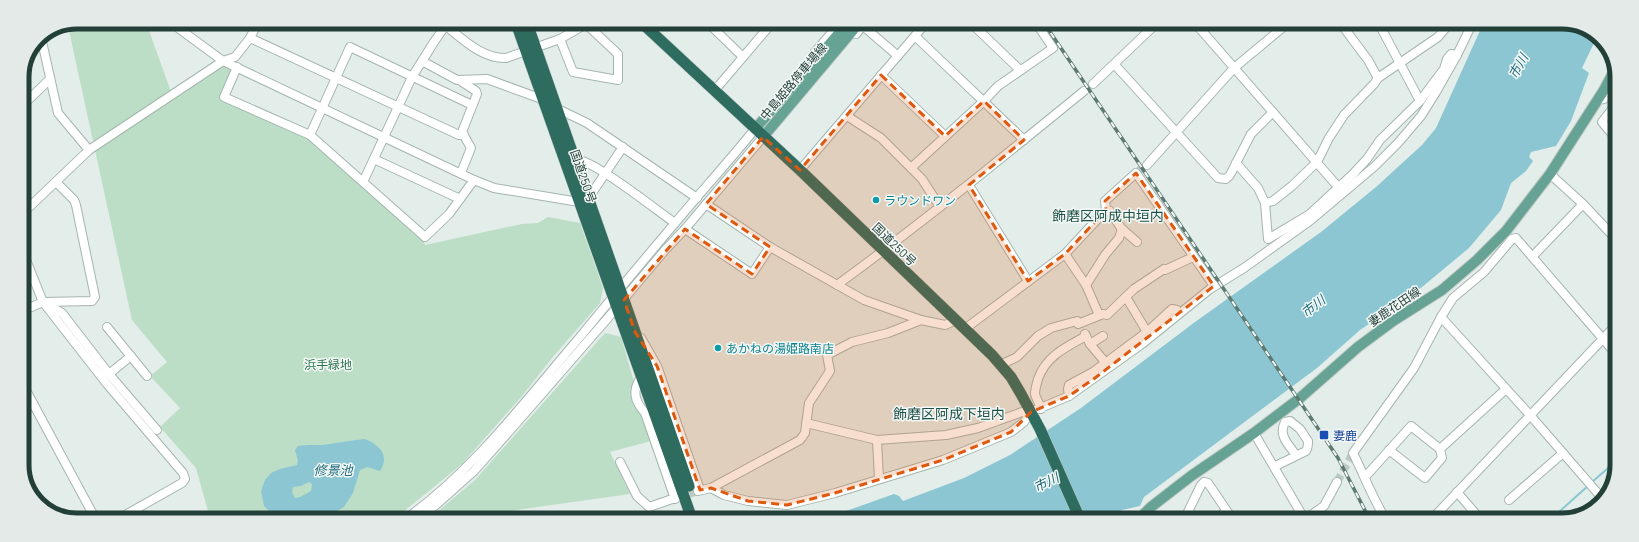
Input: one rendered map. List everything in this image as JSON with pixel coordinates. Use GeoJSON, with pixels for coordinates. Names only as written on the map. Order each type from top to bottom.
{"type":"FeatureCollection","features":[{"type":"Feature","properties":{"kind":"highway","name":"国道250号"},"geometry":{"type":"LineString","coordinates":[[519,29],[558,109],[587,194],[619,298],[641,377],[688,495],[697,513]]}},
{"type":"Feature","properties":{"kind":"highway","name":"国道250号"},"geometry":{"type":"LineString","coordinates":[[528,29],[530,49],[543,97],[579,202],[619,298],[635,332],[688,495],[691,513]]}},
{"type":"Feature","properties":{"kind":"highway","name":"国道250号"},"geometry":{"type":"LineString","coordinates":[[649,29],[800,170],[883,251],[966,328],[1011,377],[1022,394],[1036,410],[1040,429],[1077,513]]}},
{"type":"Feature","properties":{"kind":"main road","name":"中島姫路停車場線"},"geometry":{"type":"LineString","coordinates":[[759,133],[803,73],[843,29]]}},
{"type":"Feature","properties":{"kind":"main road","name":"中島姫路停車場線"},"geometry":{"type":"LineString","coordinates":[[759,133],[857,29]]}},
{"type":"Feature","properties":{"kind":"main road","name":"妻鹿花田線"},"geometry":{"type":"LineString","coordinates":[[1146,513],[1192,476],[1254,433],[1300,398],[1358,347],[1393,321],[1442,290],[1466,270],[1506,231],[1550,174],[1610,78]]}},
{"type":"Feature","properties":{"kind":"street"},"geometry":{"type":"LineString","coordinates":[[180,29],[223,61],[474,180],[494,188],[579,202]]}},
{"type":"Feature","properties":{"kind":"street"},"geometry":{"type":"LineString","coordinates":[[29,207],[89,150],[223,61],[235,57],[250,38],[254,29]]}},
{"type":"Feature","properties":{"kind":"street"},"geometry":{"type":"LineString","coordinates":[[363,182],[412,77],[442,29]]}},
{"type":"Feature","properties":{"kind":"street"},"geometry":{"type":"LineString","coordinates":[[451,29],[481,52],[501,58],[506,58],[560,39],[577,29]]}},
{"type":"Feature","properties":{"kind":"street"},"geometry":{"type":"LineString","coordinates":[[560,39],[573,72],[618,80],[618,54],[593,29]]}},
{"type":"Feature","properties":{"kind":"street"},"geometry":{"type":"LineString","coordinates":[[714,29],[743,57]]}},
{"type":"Feature","properties":{"kind":"street"},"geometry":{"type":"LineString","coordinates":[[715,90],[765,29]]}},
{"type":"Feature","properties":{"kind":"street"},"geometry":{"type":"LineString","coordinates":[[803,73],[815,52],[835,29]]}},
{"type":"Feature","properties":{"kind":"street"},"geometry":{"type":"LineString","coordinates":[[868,29],[898,56]]}},
{"type":"Feature","properties":{"kind":"street"},"geometry":{"type":"LineString","coordinates":[[800,170],[921,29]]}},
{"type":"Feature","properties":{"kind":"street"},"geometry":{"type":"LineString","coordinates":[[977,29],[1020,70]]}},
{"type":"Feature","properties":{"kind":"street"},"geometry":{"type":"LineString","coordinates":[[911,168],[984,101],[998,86],[1053,48],[1040,29]]}},
{"type":"Feature","properties":{"kind":"street"},"geometry":{"type":"LineString","coordinates":[[1093,84],[1151,29]]}},
{"type":"Feature","properties":{"kind":"street"},"geometry":{"type":"LineString","coordinates":[[1200,29],[1339,188]]}},
{"type":"Feature","properties":{"kind":"street"},"geometry":{"type":"LineString","coordinates":[[1147,164],[1234,68],[1281,29]]}},
{"type":"Feature","properties":{"kind":"street"},"geometry":{"type":"LineString","coordinates":[[1344,29],[1368,60],[1378,78]]}},
{"type":"Feature","properties":{"kind":"street"},"geometry":{"type":"LineString","coordinates":[[1382,29],[1420,101]]}},
{"type":"Feature","properties":{"kind":"street"},"geometry":{"type":"LineString","coordinates":[[1265,203],[1273,201],[1292,186],[1317,162],[1329,138],[1344,115],[1378,78],[1438,37],[1445,29]]}},
{"type":"Feature","properties":{"kind":"street"},"geometry":{"type":"LineString","coordinates":[[806,424],[877,440],[946,435],[978,428],[1022,412],[1036,410],[1069,396],[1142,344],[1214,286],[1244,268],[1375,166],[1398,143],[1420,116],[1436,92],[1470,29]]}},
{"type":"Feature","properties":{"kind":"street"},"geometry":{"type":"LineString","coordinates":[[915,36],[1024,140]]}},
{"type":"Feature","properties":{"kind":"street"},"geometry":{"type":"LineString","coordinates":[[250,38],[460,135],[464,135]]}},
{"type":"Feature","properties":{"kind":"street"},"geometry":{"type":"LineString","coordinates":[[42,44],[58,113],[89,150]]}},
{"type":"Feature","properties":{"kind":"street"},"geometry":{"type":"LineString","coordinates":[[310,135],[350,47],[472,105]]}},
{"type":"Feature","properties":{"kind":"street"},"geometry":{"type":"LineString","coordinates":[[1236,163],[1258,188],[1265,203],[1268,239],[1310,217],[1367,159],[1380,140],[1420,101],[1444,69],[1447,59],[1451,54],[1457,55]]}},
{"type":"Feature","properties":{"kind":"street"},"geometry":{"type":"LineString","coordinates":[[422,61],[457,80],[487,78],[513,90],[539,98],[543,97]]}},
{"type":"Feature","properties":{"kind":"street"},"geometry":{"type":"LineString","coordinates":[[1115,64],[1218,178],[1226,179],[1230,175],[1250,134],[1273,112]]}},
{"type":"Feature","properties":{"kind":"street"},"geometry":{"type":"LineString","coordinates":[[236,67],[224,98],[310,135],[425,237],[441,223],[474,180]]}},
{"type":"Feature","properties":{"kind":"street"},"geometry":{"type":"LineString","coordinates":[[881,75],[945,136]]}},
{"type":"Feature","properties":{"kind":"street"},"geometry":{"type":"LineString","coordinates":[[29,99],[50,79]]}},
{"type":"Feature","properties":{"kind":"street"},"geometry":{"type":"LineString","coordinates":[[461,173],[471,148],[462,132],[477,94],[476,90],[462,82],[462,80]]}},
{"type":"Feature","properties":{"kind":"street"},"geometry":{"type":"LineString","coordinates":[[837,285],[969,185],[1084,91]]}},
{"type":"Feature","properties":{"kind":"street"},"geometry":{"type":"LineString","coordinates":[[1597,100],[1604,99],[1610,92]]}},
{"type":"Feature","properties":{"kind":"street"},"geometry":{"type":"LineString","coordinates":[[558,109],[587,123],[697,198]]}},
{"type":"Feature","properties":{"kind":"street"},"geometry":{"type":"LineString","coordinates":[[1610,112],[1602,122],[1610,132]]}},
{"type":"Feature","properties":{"kind":"street"},"geometry":{"type":"LineString","coordinates":[[846,116],[881,138],[922,179],[940,207]]}},
{"type":"Feature","properties":{"kind":"street"},"geometry":{"type":"LineString","coordinates":[[619,298],[675,223],[725,166],[759,133]]}},
{"type":"Feature","properties":{"kind":"street"},"geometry":{"type":"LineString","coordinates":[[425,513],[437,504],[477,462],[619,298],[685,229],[706,204],[759,133]]}},
{"type":"Feature","properties":{"kind":"street"},"geometry":{"type":"LineString","coordinates":[[587,194],[594,190],[623,147]]}},
{"type":"Feature","properties":{"kind":"street"},"geometry":{"type":"LineString","coordinates":[[374,159],[460,199]]}},
{"type":"Feature","properties":{"kind":"street"},"geometry":{"type":"LineString","coordinates":[[575,159],[582,160],[605,174],[675,223]]}},
{"type":"Feature","properties":{"kind":"street"},"geometry":{"type":"LineString","coordinates":[[966,328],[1065,254],[1106,210],[1105,201],[1136,173],[1214,286]]}},
{"type":"Feature","properties":{"kind":"street"},"geometry":{"type":"LineString","coordinates":[[1550,174],[1583,204],[1610,233]]}},
{"type":"Feature","properties":{"kind":"street"},"geometry":{"type":"LineString","coordinates":[[29,308],[43,302],[92,301],[95,297],[76,205],[74,200],[56,182]]}},
{"type":"Feature","properties":{"kind":"street"},"geometry":{"type":"LineString","coordinates":[[969,185],[995,230],[1028,281]]}},
{"type":"Feature","properties":{"kind":"street"},"geometry":{"type":"LineString","coordinates":[[706,204],[770,247],[864,300],[921,320],[945,325],[956,320]]}},
{"type":"Feature","properties":{"kind":"street"},"geometry":{"type":"LineString","coordinates":[[1533,256],[1583,204]]}},
{"type":"Feature","properties":{"kind":"street"},"geometry":{"type":"LineString","coordinates":[[1106,210],[1110,211],[1122,229],[1137,242]]}},
{"type":"Feature","properties":{"kind":"street"},"geometry":{"type":"LineString","coordinates":[[685,229],[752,274],[770,247]]}},
{"type":"Feature","properties":{"kind":"street"},"geometry":{"type":"LineString","coordinates":[[1086,285],[1105,255],[1119,238],[1122,229]]}},
{"type":"Feature","properties":{"kind":"street"},"geometry":{"type":"LineString","coordinates":[[1382,513],[1376,504],[1353,453],[1414,368],[1441,317],[1453,298],[1484,272],[1512,239],[1516,238],[1533,256],[1610,348]]}},
{"type":"Feature","properties":{"kind":"street"},"geometry":{"type":"LineString","coordinates":[[1065,254],[1086,285],[1099,315]]}},
{"type":"Feature","properties":{"kind":"street"},"geometry":{"type":"LineString","coordinates":[[1000,365],[1017,356],[1038,336],[1051,328],[1077,321],[1078,324],[1099,315],[1107,315],[1134,289],[1164,269],[1165,270],[1193,257]]}},
{"type":"Feature","properties":{"kind":"street"},"geometry":{"type":"LineString","coordinates":[[29,267],[43,302],[107,384],[183,473],[185,479],[182,483],[129,513]]}},
{"type":"Feature","properties":{"kind":"street"},"geometry":{"type":"LineString","coordinates":[[1126,297],[1147,332]]}},
{"type":"Feature","properties":{"kind":"street"},"geometry":{"type":"LineString","coordinates":[[43,302],[62,313],[109,374],[157,430]]}},
{"type":"Feature","properties":{"kind":"street"},"geometry":{"type":"LineString","coordinates":[[1069,396],[1069,385],[1092,372],[1147,332],[1172,310],[1177,310],[1179,313]]}},
{"type":"Feature","properties":{"kind":"street"},"geometry":{"type":"LineString","coordinates":[[1441,317],[1599,495]]}},
{"type":"Feature","properties":{"kind":"street"},"geometry":{"type":"LineString","coordinates":[[620,462],[637,496],[649,507],[711,488],[800,440],[805,433],[809,403],[830,371],[827,355],[852,342],[888,333],[921,320]]}},
{"type":"Feature","properties":{"kind":"street"},"geometry":{"type":"LineString","coordinates":[[107,327],[147,376]]}},
{"type":"Feature","properties":{"kind":"street"},"geometry":{"type":"LineString","coordinates":[[1438,513],[1610,331]]}},
{"type":"Feature","properties":{"kind":"street"},"geometry":{"type":"LineString","coordinates":[[711,488],[724,494],[748,501],[787,505],[835,493],[943,460],[1011,432],[1024,422],[1036,410],[1035,394],[1037,383],[1042,369],[1048,360],[1085,335],[1090,344],[1105,362]]}},
{"type":"Feature","properties":{"kind":"street"},"geometry":{"type":"LineString","coordinates":[[1090,344],[1103,336]]}},
{"type":"Feature","properties":{"kind":"street"},"geometry":{"type":"LineString","coordinates":[[109,374],[131,356]]}},
{"type":"Feature","properties":{"kind":"street"},"geometry":{"type":"LineString","coordinates":[[1440,449],[1506,389]]}},
{"type":"Feature","properties":{"kind":"street"},"geometry":{"type":"LineString","coordinates":[[29,396],[92,513]]}},
{"type":"Feature","properties":{"kind":"street"},"geometry":{"type":"LineString","coordinates":[[1365,477],[1410,426],[1440,449],[1442,458],[1425,478],[1389,450]]}},
{"type":"Feature","properties":{"kind":"street"},"geometry":{"type":"LineString","coordinates":[[1254,433],[1275,466],[1301,513]]}},
{"type":"Feature","properties":{"kind":"street"},"geometry":{"type":"LineString","coordinates":[[877,440],[879,479]]}},
{"type":"Feature","properties":{"kind":"street"},"geometry":{"type":"LineString","coordinates":[[1509,500],[1562,453]]}},
{"type":"Feature","properties":{"kind":"street"},"geometry":{"type":"LineString","coordinates":[[1275,466],[1296,455]]}},
{"type":"Feature","properties":{"kind":"street"},"geometry":{"type":"LineString","coordinates":[[414,513],[432,500],[477,462]]}},
{"type":"Feature","properties":{"kind":"street"},"geometry":{"type":"LineString","coordinates":[[1190,513],[1201,485],[1204,482],[1208,483],[1228,513]]}},
{"type":"Feature","properties":{"kind":"street"},"geometry":{"type":"LineString","coordinates":[[1314,513],[1324,506],[1337,482]]}},
{"type":"Feature","properties":{"kind":"street"},"geometry":{"type":"LineString","coordinates":[[1457,492],[1475,513]]}},
{"type":"Feature","properties":{"kind":"street"},"geometry":{"type":"LineString","coordinates":[[1223,513],[1226,510]]}},
{"type":"Feature","properties":{"kind":"highlighted area"},"geometry":{"type":"Polygon","coordinates":[[[881,75],[945,136],[984,101],[1024,140],[969,185],[1028,281],[1065,254],[1106,210],[1105,201],[1136,173],[1214,286],[1095,378],[1069,396],[1031,412],[1011,432],[943,460],[835,493],[787,505],[748,501],[711,488],[700,490],[657,366],[635,332],[624,300],[685,229],[752,274],[770,247],[706,204],[763,137],[800,170],[881,75]]]}},
{"type":"Feature","properties":{"kind":"green space","name":"浜手緑地"},"geometry":{"type":"Polygon","coordinates":[[[148,29],[171,92],[224,64],[233,69],[222,99],[310,139],[422,236],[425,245],[522,224],[538,223],[548,217],[580,223],[603,288],[600,303],[552,358],[522,396],[462,464],[401,513],[209,513],[196,468],[160,427],[180,408],[150,376],[167,362],[132,320],[69,30],[148,29]]]}},
{"type":"Feature","properties":{"kind":"green space"},"geometry":{"type":"Polygon","coordinates":[[[605,333],[621,337],[651,441],[610,452],[630,494],[495,513],[436,513],[475,480],[605,333]]]}},
{"type":"Feature","properties":{"kind":"water","name":"市川"},"geometry":{"type":"Polygon","coordinates":[[[1481,29],[1568,29],[1583,34],[1595,42],[1582,68],[1589,73],[1571,121],[1556,146],[1531,152],[1529,157],[1533,161],[1526,171],[1511,183],[1501,210],[1469,248],[1416,292],[1360,330],[1317,368],[1144,497],[1140,506],[1122,510],[1118,513],[841,513],[894,494],[899,496],[903,501],[964,478],[1010,455],[1081,408],[1195,322],[1321,232],[1376,187],[1422,145],[1436,128],[1481,29]]]}},
{"type":"Feature","properties":{"kind":"water","name":"修景池"},"geometry":{"type":"Polygon","coordinates":[[[365,439],[375,444],[382,452],[384,456],[383,466],[380,471],[367,467],[360,470],[353,493],[344,507],[334,513],[271,513],[264,506],[261,491],[265,480],[271,473],[297,465],[298,461],[295,450],[298,446],[326,445],[365,439]],[[309,482],[301,486],[293,487],[292,493],[295,498],[311,491],[312,484],[309,482]]]}},
{"type":"Feature","properties":{"kind":"waterway"},"geometry":{"type":"LineString","coordinates":[[1592,482],[1610,466]]}},
{"type":"Feature","properties":{"kind":"waterway"},"geometry":{"type":"LineString","coordinates":[[1558,513],[1589,485]]}},
{"type":"Feature","properties":{"kind":"tunnel"},"geometry":{"type":"LineString","coordinates":[[1136,173],[1147,165]]}},
{"type":"Feature","properties":{"kind":"tunnel"},"geometry":{"type":"LineString","coordinates":[[1337,482],[1353,453]]}},
{"type":"Feature","properties":{"kind":"tunnel"},"geometry":{"type":"LineString","coordinates":[[678,497],[698,491]]}},
{"type":"Feature","properties":{"kind":"railway"},"geometry":{"type":"LineString","coordinates":[[1048,29],[1338,458],[1366,513]]}},
{"type":"Feature","properties":{"kind":"place","name":"ラウンドワン"},"geometry":{"type":"Point","coordinates":[876,200]}},
{"type":"Feature","properties":{"kind":"place","name":"あかねの湯姫路南店"},"geometry":{"type":"Point","coordinates":[718,348]}},
{"type":"Feature","properties":{"kind":"place","name":"妻鹿"},"geometry":{"type":"Point","coordinates":[1324,435]}},
{"type":"Feature","properties":{"kind":"district","name":"飾磨区阿成中垣内"},"geometry":{"type":"Point","coordinates":[1108,215]}},
{"type":"Feature","properties":{"kind":"district","name":"飾磨区阿成下垣内"},"geometry":{"type":"Point","coordinates":[949,413]}}]}
